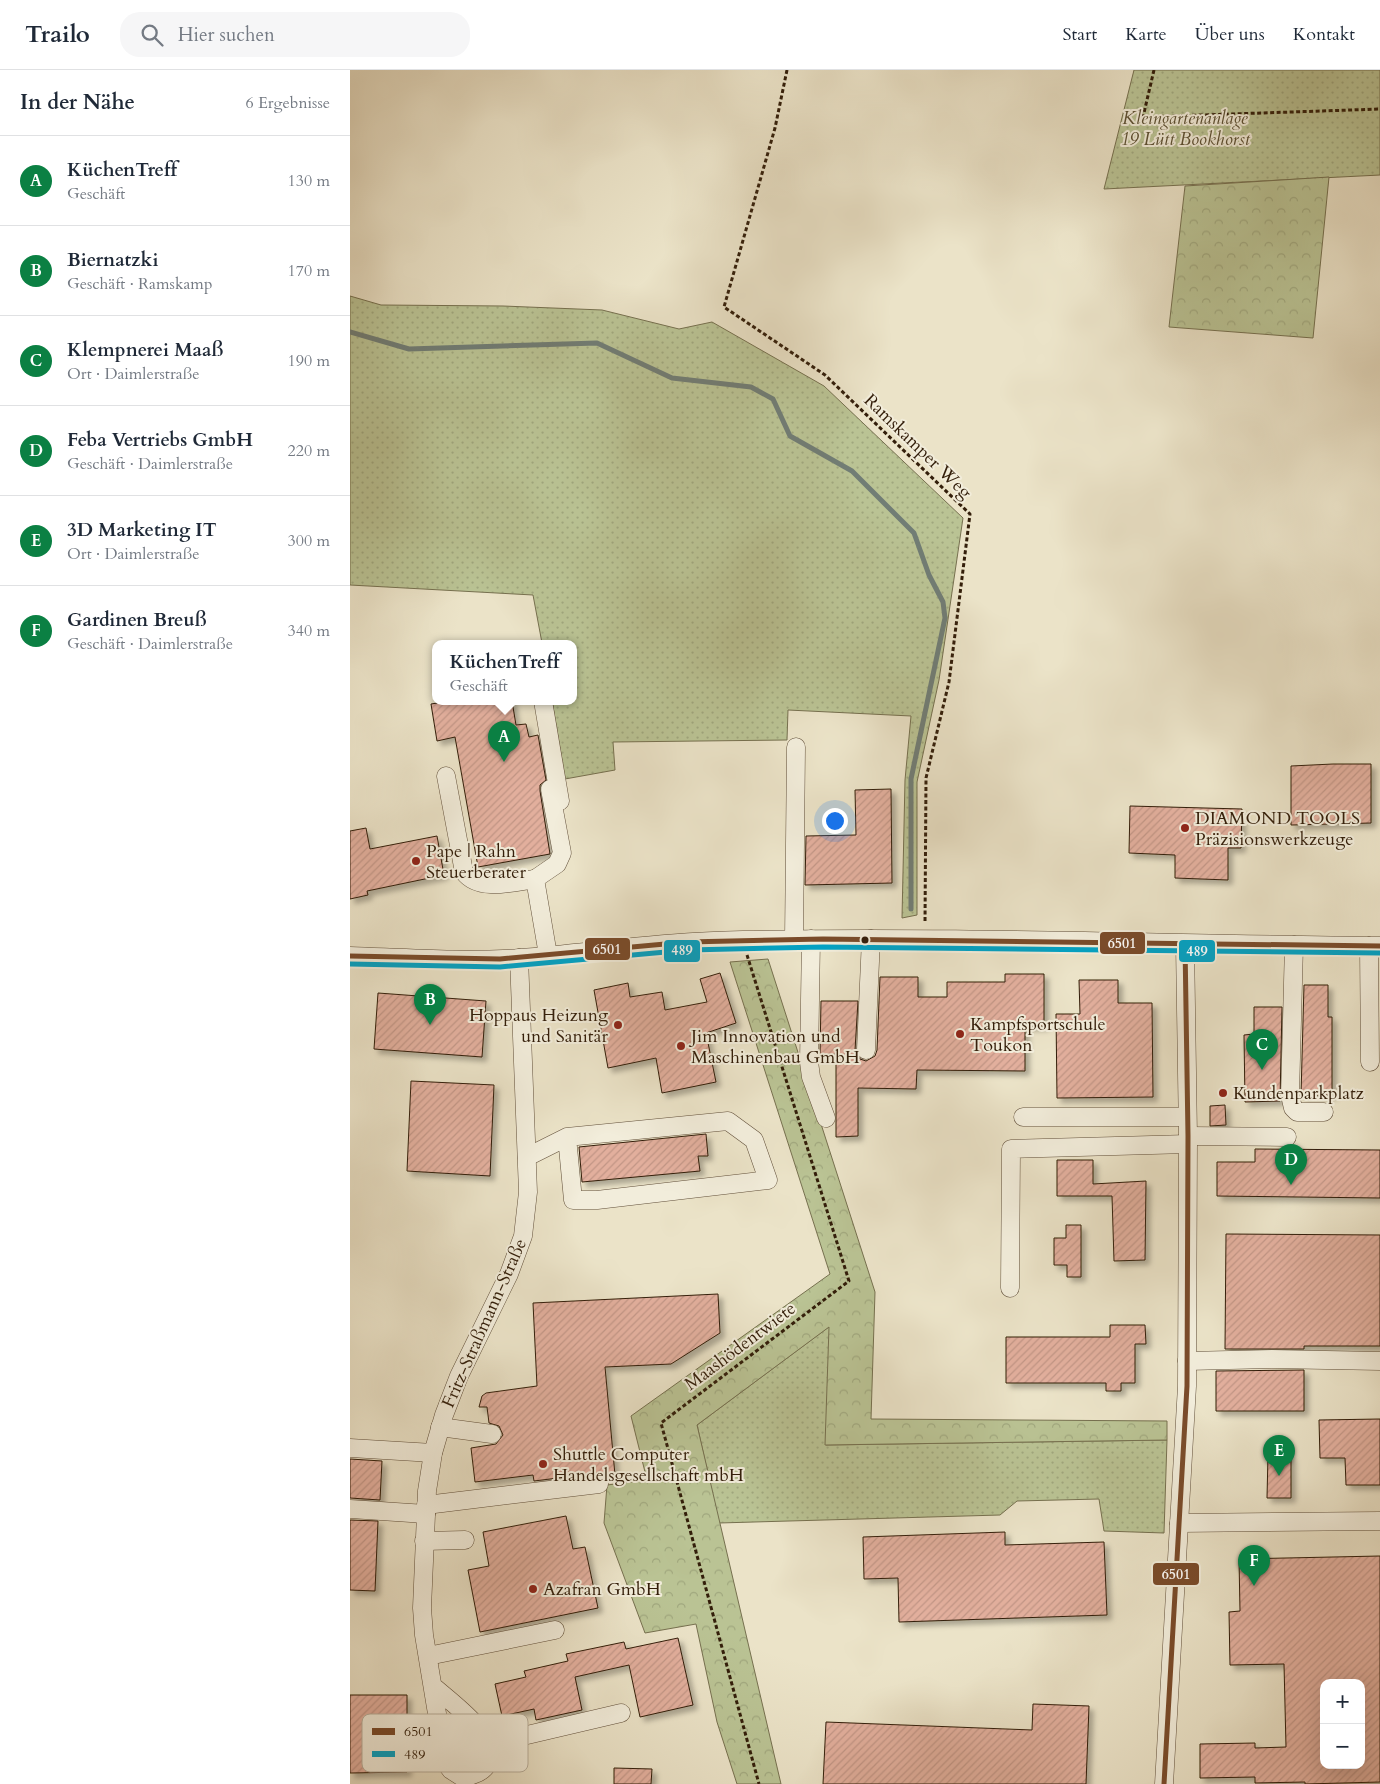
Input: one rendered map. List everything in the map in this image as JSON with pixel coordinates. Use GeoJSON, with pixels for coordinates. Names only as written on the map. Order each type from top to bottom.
{"type":"FeatureCollection","features":[{"type":"Feature","properties":{"kind":"street"},"geometry":{"type":"LineString","coordinates":[[544,705],[565,826],[560,845]]}},
{"type":"Feature","properties":{"kind":"street"},"geometry":{"type":"LineString","coordinates":[[796,747],[808,1062],[811,1077],[826,1118]]}},
{"type":"Feature","properties":{"kind":"street"},"geometry":{"type":"LineString","coordinates":[[446,776],[464,872],[469,879],[479,883],[499,883],[535,878],[560,860],[560,845],[550,789]]}},
{"type":"Feature","properties":{"kind":"street"},"geometry":{"type":"LineString","coordinates":[[535,878],[548,955]]}},
{"type":"Feature","properties":{"kind":"street"},"geometry":{"type":"LineString","coordinates":[[350,956],[456,959],[519,958],[682,942],[802,939],[925,939],[1374,946],[1370,1062]]}},
{"type":"Feature","properties":{"kind":"street"},"geometry":{"type":"LineString","coordinates":[[866,1050],[871,939]]}},
{"type":"Feature","properties":{"kind":"street"},"geometry":{"type":"LineString","coordinates":[[1164,1784],[1187,1361],[1188,1117],[1185,944]]}},
{"type":"Feature","properties":{"kind":"street"},"geometry":{"type":"LineString","coordinates":[[1294,946],[1290,1095],[1293,1108],[1297,1112],[1324,1112]]}},
{"type":"Feature","properties":{"kind":"street","name":"Fritz-Straßmann-Straße"},"geometry":{"type":"LineString","coordinates":[[437,1714],[422,1608],[424,1541],[433,1453],[459,1376],[509,1274],[523,1236],[528,1192],[519,958]]}},
{"type":"Feature","properties":{"kind":"street"},"geometry":{"type":"LineString","coordinates":[[1023,1116],[1188,1117]]}},
{"type":"Feature","properties":{"kind":"street"},"geometry":{"type":"LineString","coordinates":[[527,1157],[567,1137],[728,1121],[754,1140],[768,1180],[597,1200],[573,1200],[567,1137]]}},
{"type":"Feature","properties":{"kind":"street"},"geometry":{"type":"LineString","coordinates":[[1010,1288],[1011,1149],[1287,1137]]}},
{"type":"Feature","properties":{"kind":"street"},"geometry":{"type":"LineString","coordinates":[[1187,1361],[1272,1359],[1380,1361]]}},
{"type":"Feature","properties":{"kind":"street"},"geometry":{"type":"LineString","coordinates":[[440,1428],[492,1434]]}},
{"type":"Feature","properties":{"kind":"street"},"geometry":{"type":"LineString","coordinates":[[350,1448],[433,1453]]}},
{"type":"Feature","properties":{"kind":"street"},"geometry":{"type":"LineString","coordinates":[[350,1516],[426,1514],[599,1484]]}},
{"type":"Feature","properties":{"kind":"street"},"geometry":{"type":"LineString","coordinates":[[350,1509],[426,1514]]}},
{"type":"Feature","properties":{"kind":"street"},"geometry":{"type":"LineString","coordinates":[[1179,1523],[1380,1521]]}},
{"type":"Feature","properties":{"kind":"street"},"geometry":{"type":"LineString","coordinates":[[424,1541],[465,1540]]}},
{"type":"Feature","properties":{"kind":"street"},"geometry":{"type":"LineString","coordinates":[[428,1656],[555,1630]]}},
{"type":"Feature","properties":{"kind":"street"},"geometry":{"type":"LineString","coordinates":[[433,1686],[464,1714]]}},
{"type":"Feature","properties":{"kind":"street"},"geometry":{"type":"LineString","coordinates":[[528,1735],[621,1713]]}},
{"type":"Feature","properties":{"kind":"street","name":"Fritz-Straßmann-Straße"},"geometry":{"type":"LineString","coordinates":[[457,1772],[462,1776],[482,1778]]}},
{"type":"Feature","properties":{"kind":"path","name":"Ramskamper Weg"},"geometry":{"type":"LineString","coordinates":[[787,70],[775,128],[724,307],[825,375],[970,514],[949,682],[926,778],[925,939]]}},
{"type":"Feature","properties":{"kind":"path"},"geometry":{"type":"LineString","coordinates":[[1154,70],[1143,117],[1380,109]]}},
{"type":"Feature","properties":{"kind":"path","name":"Maashödentwiete"},"geometry":{"type":"LineString","coordinates":[[742,940],[849,1281],[661,1423],[759,1784]]}},
{"type":"Feature","properties":{"kind":"green space","name":"Kleingartenanlage 19 Lütt Bookhorst"},"geometry":{"type":"Polygon","coordinates":[[[1134,70],[1380,70],[1380,175],[1104,189],[1134,70]]]}},
{"type":"Feature","properties":{"kind":"green space"},"geometry":{"type":"Polygon","coordinates":[[[1329,177],[1313,338],[1169,327],[1185,186],[1329,177]]]}},
{"type":"Feature","properties":{"kind":"green space"},"geometry":{"type":"Polygon","coordinates":[[[350,296],[381,305],[503,306],[602,310],[679,329],[712,322],[824,386],[963,518],[939,680],[917,782],[917,915],[902,918],[905,780],[911,716],[788,710],[787,740],[613,742],[615,770],[565,779],[553,705],[577,705],[577,640],[541,640],[533,595],[350,585],[350,296]]]}},
{"type":"Feature","properties":{"kind":"green space"},"geometry":{"type":"Polygon","coordinates":[[[768,959],[875,1292],[871,1419],[1167,1421],[1167,1440],[825,1445],[829,1327],[697,1425],[781,1784],[737,1784],[717,1722],[696,1624],[645,1633],[604,1523],[607,1485],[647,1480],[631,1416],[830,1274],[730,962],[768,959]]]}},
{"type":"Feature","properties":{"kind":"green space"},"geometry":{"type":"Polygon","coordinates":[[[830,1326],[826,1445],[1167,1440],[1164,1533],[1104,1531],[1099,1499],[1017,1501],[1000,1515],[719,1523],[697,1425],[830,1326]]]}},
{"type":"Feature","properties":{"kind":"building"},"geometry":{"type":"Polygon","coordinates":[[[431,704],[513,705],[516,725],[526,724],[529,737],[538,735],[546,780],[540,785],[540,791],[550,854],[478,867],[455,737],[437,741],[431,704]]]}},
{"type":"Feature","properties":{"kind":"building"},"geometry":{"type":"Polygon","coordinates":[[[1371,764],[1371,823],[1291,825],[1291,766],[1371,764]]]}},
{"type":"Feature","properties":{"kind":"building"},"geometry":{"type":"Polygon","coordinates":[[[891,789],[892,883],[805,885],[806,836],[856,835],[855,790],[891,789]]]}},
{"type":"Feature","properties":{"kind":"building","name":"DIAMOND TOOLS Präzisionswerkzeuge"},"geometry":{"type":"Polygon","coordinates":[[[1130,806],[1242,809],[1241,848],[1228,848],[1228,880],[1175,878],[1175,855],[1129,853],[1130,806]]]}},
{"type":"Feature","properties":{"kind":"building"},"geometry":{"type":"Polygon","coordinates":[[[366,828],[370,849],[437,836],[444,875],[367,891],[368,895],[350,899],[350,831],[366,828]]]}},
{"type":"Feature","properties":{"kind":"building"},"geometry":{"type":"Polygon","coordinates":[[[720,973],[736,1023],[706,1033],[716,1082],[662,1093],[656,1058],[608,1068],[594,990],[628,983],[630,997],[662,992],[665,1010],[707,1002],[700,979],[720,973]]]}},
{"type":"Feature","properties":{"kind":"building"},"geometry":{"type":"Polygon","coordinates":[[[1005,974],[1044,974],[1044,1026],[1025,1026],[1025,1071],[917,1070],[916,1089],[858,1088],[858,1136],[836,1137],[836,1054],[820,1055],[821,1001],[858,1001],[855,1050],[860,1059],[866,1061],[875,1056],[877,1050],[880,977],[918,977],[918,997],[947,997],[947,982],[1005,982],[1005,974]]]}},
{"type":"Feature","properties":{"kind":"building"},"geometry":{"type":"Polygon","coordinates":[[[1079,980],[1118,980],[1118,1003],[1152,1003],[1153,1097],[1057,1098],[1056,1014],[1080,1014],[1079,980]]]}},
{"type":"Feature","properties":{"kind":"building"},"geometry":{"type":"Polygon","coordinates":[[[1304,985],[1328,985],[1328,1017],[1332,1017],[1332,1095],[1301,1095],[1304,985]]]}},
{"type":"Feature","properties":{"kind":"building"},"geometry":{"type":"Polygon","coordinates":[[[378,993],[486,1001],[482,1057],[374,1049],[378,993]]]}},
{"type":"Feature","properties":{"kind":"building"},"geometry":{"type":"Polygon","coordinates":[[[1254,1007],[1282,1007],[1280,1101],[1245,1102],[1244,1035],[1254,1034],[1254,1007]]]}},
{"type":"Feature","properties":{"kind":"building"},"geometry":{"type":"Polygon","coordinates":[[[411,1081],[494,1085],[490,1176],[407,1171],[411,1081]]]}},
{"type":"Feature","properties":{"kind":"building"},"geometry":{"type":"Polygon","coordinates":[[[1225,1105],[1226,1125],[1210,1126],[1210,1106],[1225,1105]]]}},
{"type":"Feature","properties":{"kind":"building"},"geometry":{"type":"Polygon","coordinates":[[[706,1134],[708,1156],[698,1156],[700,1171],[582,1182],[579,1147],[706,1134]]]}},
{"type":"Feature","properties":{"kind":"building"},"geometry":{"type":"Polygon","coordinates":[[[1255,1149],[1380,1150],[1380,1198],[1217,1196],[1217,1162],[1255,1162],[1255,1149]]]}},
{"type":"Feature","properties":{"kind":"building"},"geometry":{"type":"Polygon","coordinates":[[[1057,1160],[1093,1160],[1093,1184],[1146,1181],[1145,1260],[1114,1261],[1112,1196],[1057,1196],[1057,1160]]]}},
{"type":"Feature","properties":{"kind":"building"},"geometry":{"type":"Polygon","coordinates":[[[1066,1225],[1081,1225],[1081,1277],[1067,1277],[1067,1265],[1054,1265],[1054,1238],[1066,1238],[1066,1225]]]}},
{"type":"Feature","properties":{"kind":"building"},"geometry":{"type":"Polygon","coordinates":[[[1226,1234],[1380,1235],[1380,1346],[1304,1346],[1304,1349],[1225,1349],[1226,1234]]]}},
{"type":"Feature","properties":{"kind":"building"},"geometry":{"type":"Polygon","coordinates":[[[718,1294],[720,1333],[671,1364],[605,1367],[615,1475],[606,1476],[598,1473],[534,1481],[533,1475],[475,1482],[471,1448],[496,1444],[503,1435],[499,1426],[489,1423],[487,1407],[479,1407],[482,1396],[486,1393],[537,1386],[533,1303],[718,1294]]]}},
{"type":"Feature","properties":{"kind":"building"},"geometry":{"type":"Polygon","coordinates":[[[1110,1325],[1145,1325],[1146,1344],[1135,1344],[1135,1383],[1121,1383],[1121,1391],[1106,1391],[1106,1383],[1006,1383],[1006,1337],[1110,1337],[1110,1325]]]}},
{"type":"Feature","properties":{"kind":"building"},"geometry":{"type":"Polygon","coordinates":[[[1304,1370],[1304,1411],[1216,1411],[1216,1371],[1304,1370]]]}},
{"type":"Feature","properties":{"kind":"building"},"geometry":{"type":"Polygon","coordinates":[[[1380,1419],[1380,1485],[1346,1485],[1345,1458],[1320,1458],[1319,1420],[1380,1419]]]}},
{"type":"Feature","properties":{"kind":"building"},"geometry":{"type":"Polygon","coordinates":[[[1268,1455],[1291,1455],[1291,1498],[1267,1498],[1268,1455]]]}},
{"type":"Feature","properties":{"kind":"building"},"geometry":{"type":"Polygon","coordinates":[[[350,1459],[382,1461],[380,1500],[350,1498],[350,1459]]]}},
{"type":"Feature","properties":{"kind":"building","name":"Azafran GmbH"},"geometry":{"type":"Polygon","coordinates":[[[566,1516],[573,1549],[585,1547],[598,1608],[480,1632],[468,1570],[489,1566],[483,1532],[566,1516]]]}},
{"type":"Feature","properties":{"kind":"building"},"geometry":{"type":"Polygon","coordinates":[[[350,1520],[378,1521],[375,1591],[350,1590],[350,1520]]]}},
{"type":"Feature","properties":{"kind":"building"},"geometry":{"type":"Polygon","coordinates":[[[1005,1532],[1005,1545],[1104,1542],[1107,1615],[899,1622],[898,1578],[864,1579],[863,1537],[1005,1532]]]}},
{"type":"Feature","properties":{"kind":"building"},"geometry":{"type":"Polygon","coordinates":[[[1380,1556],[1380,1782],[1255,1783],[1255,1777],[1200,1778],[1200,1744],[1255,1743],[1255,1748],[1286,1747],[1284,1664],[1230,1665],[1229,1612],[1240,1611],[1239,1559],[1380,1556]]]}},
{"type":"Feature","properties":{"kind":"building"},"geometry":{"type":"Polygon","coordinates":[[[678,1638],[693,1705],[640,1717],[629,1665],[575,1677],[582,1710],[536,1720],[534,1709],[502,1714],[495,1684],[526,1677],[524,1671],[568,1661],[566,1654],[624,1642],[626,1649],[678,1638]]]}},
{"type":"Feature","properties":{"kind":"building"},"geometry":{"type":"Polygon","coordinates":[[[350,1695],[407,1695],[407,1714],[362,1714],[362,1772],[407,1772],[350,1773],[350,1695]]]}},
{"type":"Feature","properties":{"kind":"building"},"geometry":{"type":"Polygon","coordinates":[[[1033,1704],[1089,1706],[1086,1784],[823,1784],[826,1722],[1032,1730],[1033,1704]]]}},
{"type":"Feature","properties":{"kind":"building"},"geometry":{"type":"Polygon","coordinates":[[[614,1768],[652,1769],[651,1784],[614,1784],[614,1768]]]}},
{"type":"Feature","properties":{"kind":"waterway"},"geometry":{"type":"LineString","coordinates":[[350,332],[409,349],[597,343],[672,378],[751,387],[773,399],[790,436],[852,471],[914,533],[929,575],[943,602],[945,618],[911,779],[911,909]]}},
{"type":"Feature","properties":{"kind":"transit line","name":"6501"},"geometry":{"type":"LineString","coordinates":[[350,956],[500,959],[687,942],[823,939],[1380,946]]}},
{"type":"Feature","properties":{"kind":"transit line","name":"6501"},"geometry":{"type":"LineString","coordinates":[[1164,1784],[1187,1386],[1188,1136],[1185,944]]}},
{"type":"Feature","properties":{"kind":"transit line","name":"489"},"geometry":{"type":"LineString","coordinates":[[350,964],[500,967],[688,950],[823,947],[1380,953]]}},
{"type":"Feature","properties":{"kind":"place","name":"KüchenTreff"},"geometry":{"type":"Point","coordinates":[504,762]}},
{"type":"Feature","properties":{"kind":"place","name":"DIAMOND TOOLS Präzisionswerkzeuge"},"geometry":{"type":"Point","coordinates":[1185,828]}},
{"type":"Feature","properties":{"kind":"place","name":"Pape | Rahn Steuerberater"},"geometry":{"type":"Point","coordinates":[416,861]}},
{"type":"Feature","properties":{"kind":"place","name":"Biernatzki"},"geometry":{"type":"Point","coordinates":[430,1025]}},
{"type":"Feature","properties":{"kind":"place","name":"Hoppaus Heizung und Sanitär"},"geometry":{"type":"Point","coordinates":[618,1025]}},
{"type":"Feature","properties":{"kind":"place","name":"Kampfsportschule Toukon"},"geometry":{"type":"Point","coordinates":[960,1034]}},
{"type":"Feature","properties":{"kind":"place","name":"Jim Innovation und Maschinenbau GmbH"},"geometry":{"type":"Point","coordinates":[681,1046]}},
{"type":"Feature","properties":{"kind":"place","name":"Klempnerei Maaß"},"geometry":{"type":"Point","coordinates":[1262,1070]}},
{"type":"Feature","properties":{"kind":"place","name":"Kundenparkplatz"},"geometry":{"type":"Point","coordinates":[1223,1093]}},
{"type":"Feature","properties":{"kind":"place","name":"Feba Vertriebs GmbH"},"geometry":{"type":"Point","coordinates":[1291,1185]}},
{"type":"Feature","properties":{"kind":"place","name":"Shuttle Computer Handelsgesellschaft mbH"},"geometry":{"type":"Point","coordinates":[543,1464]}},
{"type":"Feature","properties":{"kind":"place","name":"3D Marketing IT"},"geometry":{"type":"Point","coordinates":[1279,1476]}},
{"type":"Feature","properties":{"kind":"place","name":"Gardinen Breuß"},"geometry":{"type":"Point","coordinates":[1254,1586]}},
{"type":"Feature","properties":{"kind":"place","name":"Azafran GmbH"},"geometry":{"type":"Point","coordinates":[533,1589]}}]}
